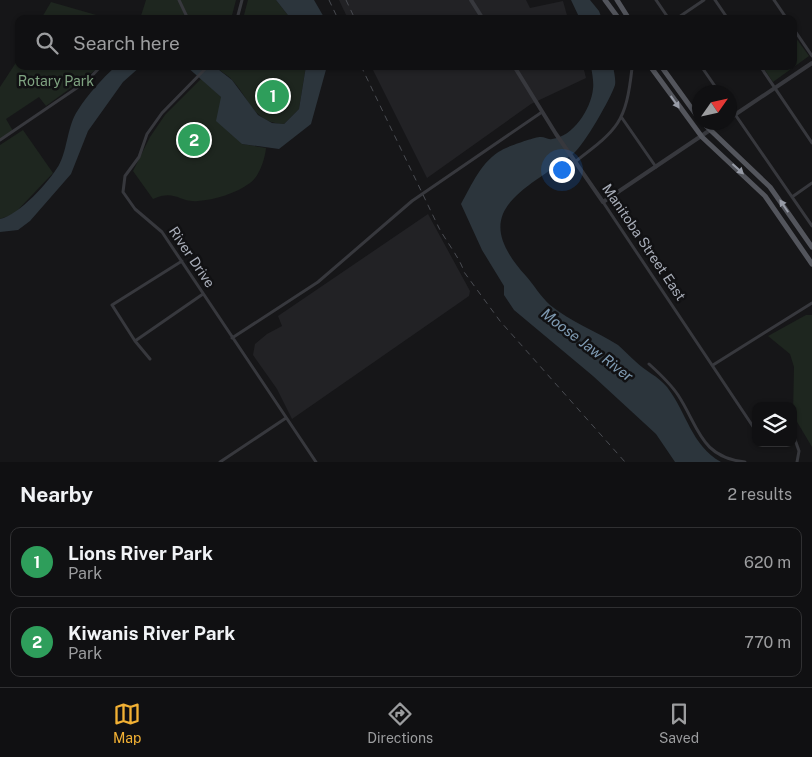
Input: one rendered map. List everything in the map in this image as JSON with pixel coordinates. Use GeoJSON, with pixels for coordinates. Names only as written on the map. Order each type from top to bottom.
{"type":"FeatureCollection","features":[{"type":"Feature","properties":{"kind":"main road"},"geometry":{"type":"LineString","coordinates":[[605,0],[615,15]]}},
{"type":"Feature","properties":{"kind":"main road"},"geometry":{"type":"LineString","coordinates":[[617,0],[626,15]]}},
{"type":"Feature","properties":{"kind":"main road"},"geometry":{"type":"LineString","coordinates":[[653,70],[675,103],[702,136],[765,196],[812,264]]}},
{"type":"Feature","properties":{"kind":"main road"},"geometry":{"type":"LineString","coordinates":[[664,70],[692,109]]}},
{"type":"Feature","properties":{"kind":"main road"},"geometry":{"type":"LineString","coordinates":[[710,131],[770,187],[812,247]]}},
{"type":"Feature","properties":{"kind":"street"},"geometry":{"type":"LineString","coordinates":[[179,0],[186,15]]}},
{"type":"Feature","properties":{"kind":"street"},"geometry":{"type":"LineString","coordinates":[[238,15],[242,0]]}},
{"type":"Feature","properties":{"kind":"street"},"geometry":{"type":"LineString","coordinates":[[471,0],[480,15]]}},
{"type":"Feature","properties":{"kind":"street"},"geometry":{"type":"LineString","coordinates":[[656,0],[666,15]]}},
{"type":"Feature","properties":{"kind":"street"},"geometry":{"type":"LineString","coordinates":[[682,15],[704,0]]}},
{"type":"Feature","properties":{"kind":"street"},"geometry":{"type":"LineString","coordinates":[[715,0],[725,15]]}},
{"type":"Feature","properties":{"kind":"street"},"geometry":{"type":"LineString","coordinates":[[774,0],[784,15]]}},
{"type":"Feature","properties":{"kind":"street"},"geometry":{"type":"LineString","coordinates":[[797,34],[812,56]]}},
{"type":"Feature","properties":{"kind":"street"},"geometry":{"type":"LineString","coordinates":[[737,112],[812,63]]}},
{"type":"Feature","properties":{"kind":"street"},"geometry":{"type":"LineString","coordinates":[[0,140],[87,81],[97,70]]}},
{"type":"Feature","properties":{"kind":"street","name":"River Drive"},"geometry":{"type":"LineString","coordinates":[[204,70],[162,113],[147,134],[138,157],[125,176],[123,192],[128,202],[162,232],[316,462]]}},
{"type":"Feature","properties":{"kind":"street","name":"Manitoba Street East"},"geometry":{"type":"LineString","coordinates":[[516,70],[556,134],[714,365],[752,425]]}},
{"type":"Feature","properties":{"kind":"street"},"geometry":{"type":"LineString","coordinates":[[574,160],[605,138],[622,118],[628,100],[632,70]]}},
{"type":"Feature","properties":{"kind":"street"},"geometry":{"type":"LineString","coordinates":[[704,70],[714,85]]}},
{"type":"Feature","properties":{"kind":"street"},"geometry":{"type":"LineString","coordinates":[[763,70],[812,143]]}},
{"type":"Feature","properties":{"kind":"street"},"geometry":{"type":"LineString","coordinates":[[231,336],[318,282],[412,201],[542,112]]}},
{"type":"Feature","properties":{"kind":"street"},"geometry":{"type":"LineString","coordinates":[[622,118],[656,167]]}},
{"type":"Feature","properties":{"kind":"street"},"geometry":{"type":"LineString","coordinates":[[737,118],[812,226]]}},
{"type":"Feature","properties":{"kind":"street"},"geometry":{"type":"LineString","coordinates":[[603,202],[710,131]]}},
{"type":"Feature","properties":{"kind":"street"},"geometry":{"type":"LineString","coordinates":[[792,197],[812,183]]}},
{"type":"Feature","properties":{"kind":"street"},"geometry":{"type":"LineString","coordinates":[[150,359],[135,341],[112,305],[182,261]]}},
{"type":"Feature","properties":{"kind":"street"},"geometry":{"type":"LineString","coordinates":[[135,341],[203,294]]}},
{"type":"Feature","properties":{"kind":"street"},"geometry":{"type":"LineString","coordinates":[[714,365],[812,303]]}},
{"type":"Feature","properties":{"kind":"street"},"geometry":{"type":"LineString","coordinates":[[649,364],[678,394],[708,447],[726,458],[745,462]]}},
{"type":"Feature","properties":{"kind":"street"},"geometry":{"type":"LineString","coordinates":[[220,462],[286,418]]}},
{"type":"Feature","properties":{"kind":"street"},"geometry":{"type":"LineString","coordinates":[[796,462],[799,451],[797,445]]}},
{"type":"Feature","properties":{"kind":"shaded area"},"geometry":{"type":"Polygon","coordinates":[[[339,0],[526,0],[530,8],[563,1],[567,15],[346,15],[339,0]]]}},
{"type":"Feature","properties":{"kind":"shaded area"},"geometry":{"type":"Polygon","coordinates":[[[373,70],[584,70],[586,78],[531,104],[427,178],[373,70]]]}},
{"type":"Feature","properties":{"kind":"shaded area"},"geometry":{"type":"Polygon","coordinates":[[[428,214],[470,291],[469,296],[292,419],[277,389],[253,355],[255,344],[267,334],[282,326],[278,316],[428,214]]]}},
{"type":"Feature","properties":{"kind":"green space"},"geometry":{"type":"Polygon","coordinates":[[[146,0],[236,0],[232,15],[141,15],[146,0]]]}},
{"type":"Feature","properties":{"kind":"green space"},"geometry":{"type":"Polygon","coordinates":[[[248,0],[276,0],[288,15],[244,15],[248,0]]]}},
{"type":"Feature","properties":{"kind":"green space"},"geometry":{"type":"Polygon","coordinates":[[[51,2],[96,15],[43,15],[51,2]]]}},
{"type":"Feature","properties":{"kind":"green space"},"geometry":{"type":"Polygon","coordinates":[[[797,40],[809,56],[797,65],[797,40]]]}},
{"type":"Feature","properties":{"kind":"green space","name":"Rotary Park"},"geometry":{"type":"Polygon","coordinates":[[[15,64],[15,70],[96,70],[46,106],[39,97],[6,119],[13,131],[0,140],[0,87],[15,64]]]}},
{"type":"Feature","properties":{"kind":"green space"},"geometry":{"type":"Polygon","coordinates":[[[219,70],[305,70],[299,109],[284,124],[274,123],[259,115],[231,79],[219,70]]]}},
{"type":"Feature","properties":{"kind":"green space"},"geometry":{"type":"Polygon","coordinates":[[[765,70],[790,70],[773,82],[765,70]]]}},
{"type":"Feature","properties":{"kind":"green space"},"geometry":{"type":"Polygon","coordinates":[[[202,78],[221,97],[242,144],[266,148],[261,167],[256,177],[250,183],[239,190],[218,198],[192,201],[167,195],[153,199],[133,171],[150,137],[165,115],[202,78]]]}},
{"type":"Feature","properties":{"kind":"green space"},"geometry":{"type":"Polygon","coordinates":[[[23,130],[53,173],[14,214],[0,219],[0,145],[23,130]]]}},
{"type":"Feature","properties":{"kind":"green space"},"geometry":{"type":"Polygon","coordinates":[[[806,315],[812,315],[812,447],[797,422],[797,402],[793,402],[794,367],[790,354],[768,336],[806,315]]]}},
{"type":"Feature","properties":{"kind":"water"},"geometry":{"type":"Polygon","coordinates":[[[276,0],[314,0],[323,15],[288,15],[276,0]]]}},
{"type":"Feature","properties":{"kind":"water"},"geometry":{"type":"Polygon","coordinates":[[[571,0],[590,0],[600,15],[578,15],[571,0]]]}},
{"type":"Feature","properties":{"kind":"water"},"geometry":{"type":"Polygon","coordinates":[[[112,70],[136,70],[123,82],[88,131],[71,174],[30,221],[18,230],[0,232],[0,219],[24,205],[41,189],[59,165],[74,116],[95,87],[112,70]]]}},
{"type":"Feature","properties":{"kind":"water"},"geometry":{"type":"Polygon","coordinates":[[[191,70],[219,70],[232,80],[258,115],[272,123],[284,124],[299,109],[305,70],[326,70],[311,124],[279,149],[242,144],[216,121],[221,97],[191,70]]]}},
{"type":"Feature","properties":{"kind":"water","name":"Moose Jaw River"},"geometry":{"type":"Polygon","coordinates":[[[591,70],[614,70],[615,85],[613,91],[584,141],[574,153],[522,191],[509,204],[502,218],[501,234],[509,253],[547,302],[566,316],[618,345],[639,365],[663,383],[674,397],[696,438],[711,455],[721,462],[675,462],[656,434],[593,376],[514,310],[504,295],[504,286],[482,250],[461,204],[478,174],[495,154],[534,138],[551,139],[560,137],[574,128],[589,105],[592,97],[591,70]]]}},
{"type":"Feature","properties":{"kind":"railway"},"geometry":{"type":"LineString","coordinates":[[329,0],[336,15]]}},
{"type":"Feature","properties":{"kind":"railway"},"geometry":{"type":"LineString","coordinates":[[346,0],[353,15]]}},
{"type":"Feature","properties":{"kind":"railway"},"geometry":{"type":"LineString","coordinates":[[363,70],[439,228],[457,256],[464,272],[500,321],[625,462]]}},
{"type":"Feature","properties":{"kind":"place","name":"Lions River Park"},"geometry":{"type":"Point","coordinates":[273,96]}},
{"type":"Feature","properties":{"kind":"place","name":"Kiwanis River Park"},"geometry":{"type":"Point","coordinates":[194,140]}}]}
